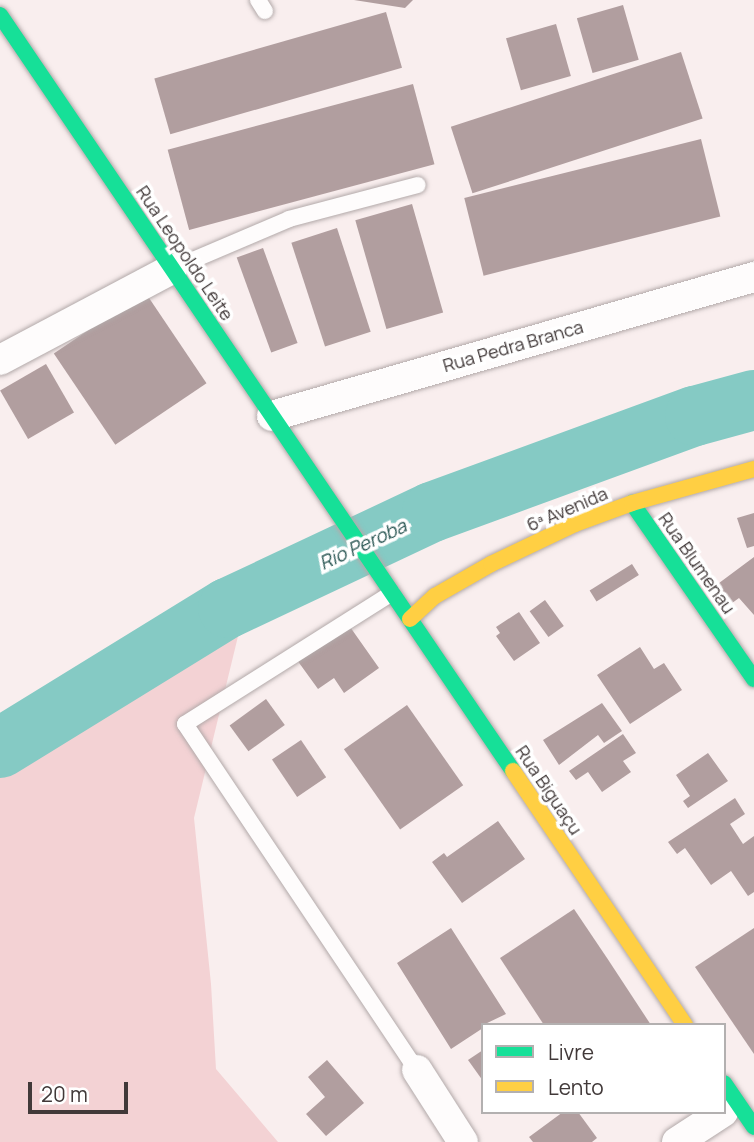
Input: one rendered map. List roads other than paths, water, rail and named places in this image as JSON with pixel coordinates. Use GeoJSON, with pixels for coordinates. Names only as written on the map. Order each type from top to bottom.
{"type":"FeatureCollection","features":[{"type":"Feature","properties":{"kind":"street","name":"Rua Leopoldo Leite"},"geometry":{"type":"LineString","coordinates":[[0,15],[382,578]]}},
{"type":"Feature","properties":{"kind":"street"},"geometry":{"type":"LineString","coordinates":[[0,360],[172,269]]}},
{"type":"Feature","properties":{"kind":"street","name":"Rua Pedra Branca"},"geometry":{"type":"LineString","coordinates":[[272,416],[754,277]]}},
{"type":"Feature","properties":{"kind":"street","name":"6ª Avenida"},"geometry":{"type":"LineString","coordinates":[[410,619],[435,596],[491,564],[575,524],[632,503],[754,469]]}},
{"type":"Feature","properties":{"kind":"street","name":"Rua Blumenau"},"geometry":{"type":"LineString","coordinates":[[632,503],[754,679]]}},
{"type":"Feature","properties":{"kind":"street","name":"Rua Biguaçu"},"geometry":{"type":"LineString","coordinates":[[382,578],[684,1023]]}},
{"type":"Feature","properties":{"kind":"street"},"geometry":{"type":"LineString","coordinates":[[417,1070],[463,1142]]}},
{"type":"Feature","properties":{"kind":"street"},"geometry":{"type":"LineString","coordinates":[[733,1100],[754,1127]]}},
{"type":"Feature","properties":{"kind":"street"},"geometry":{"type":"LineString","coordinates":[[677,1142],[714,1114]]}},
{"type":"Feature","properties":{"kind":"lane"},"geometry":{"type":"LineString","coordinates":[[172,269],[289,219],[418,185]]}},
{"type":"Feature","properties":{"kind":"lane"},"geometry":{"type":"LineString","coordinates":[[392,593],[185,724],[417,1070]]}},
{"type":"Feature","properties":{"kind":"waterway","name":"Rio Peroba"},"geometry":{"type":"LineString","coordinates":[[0,748],[228,608],[432,512],[695,416],[754,400]]}}]}
